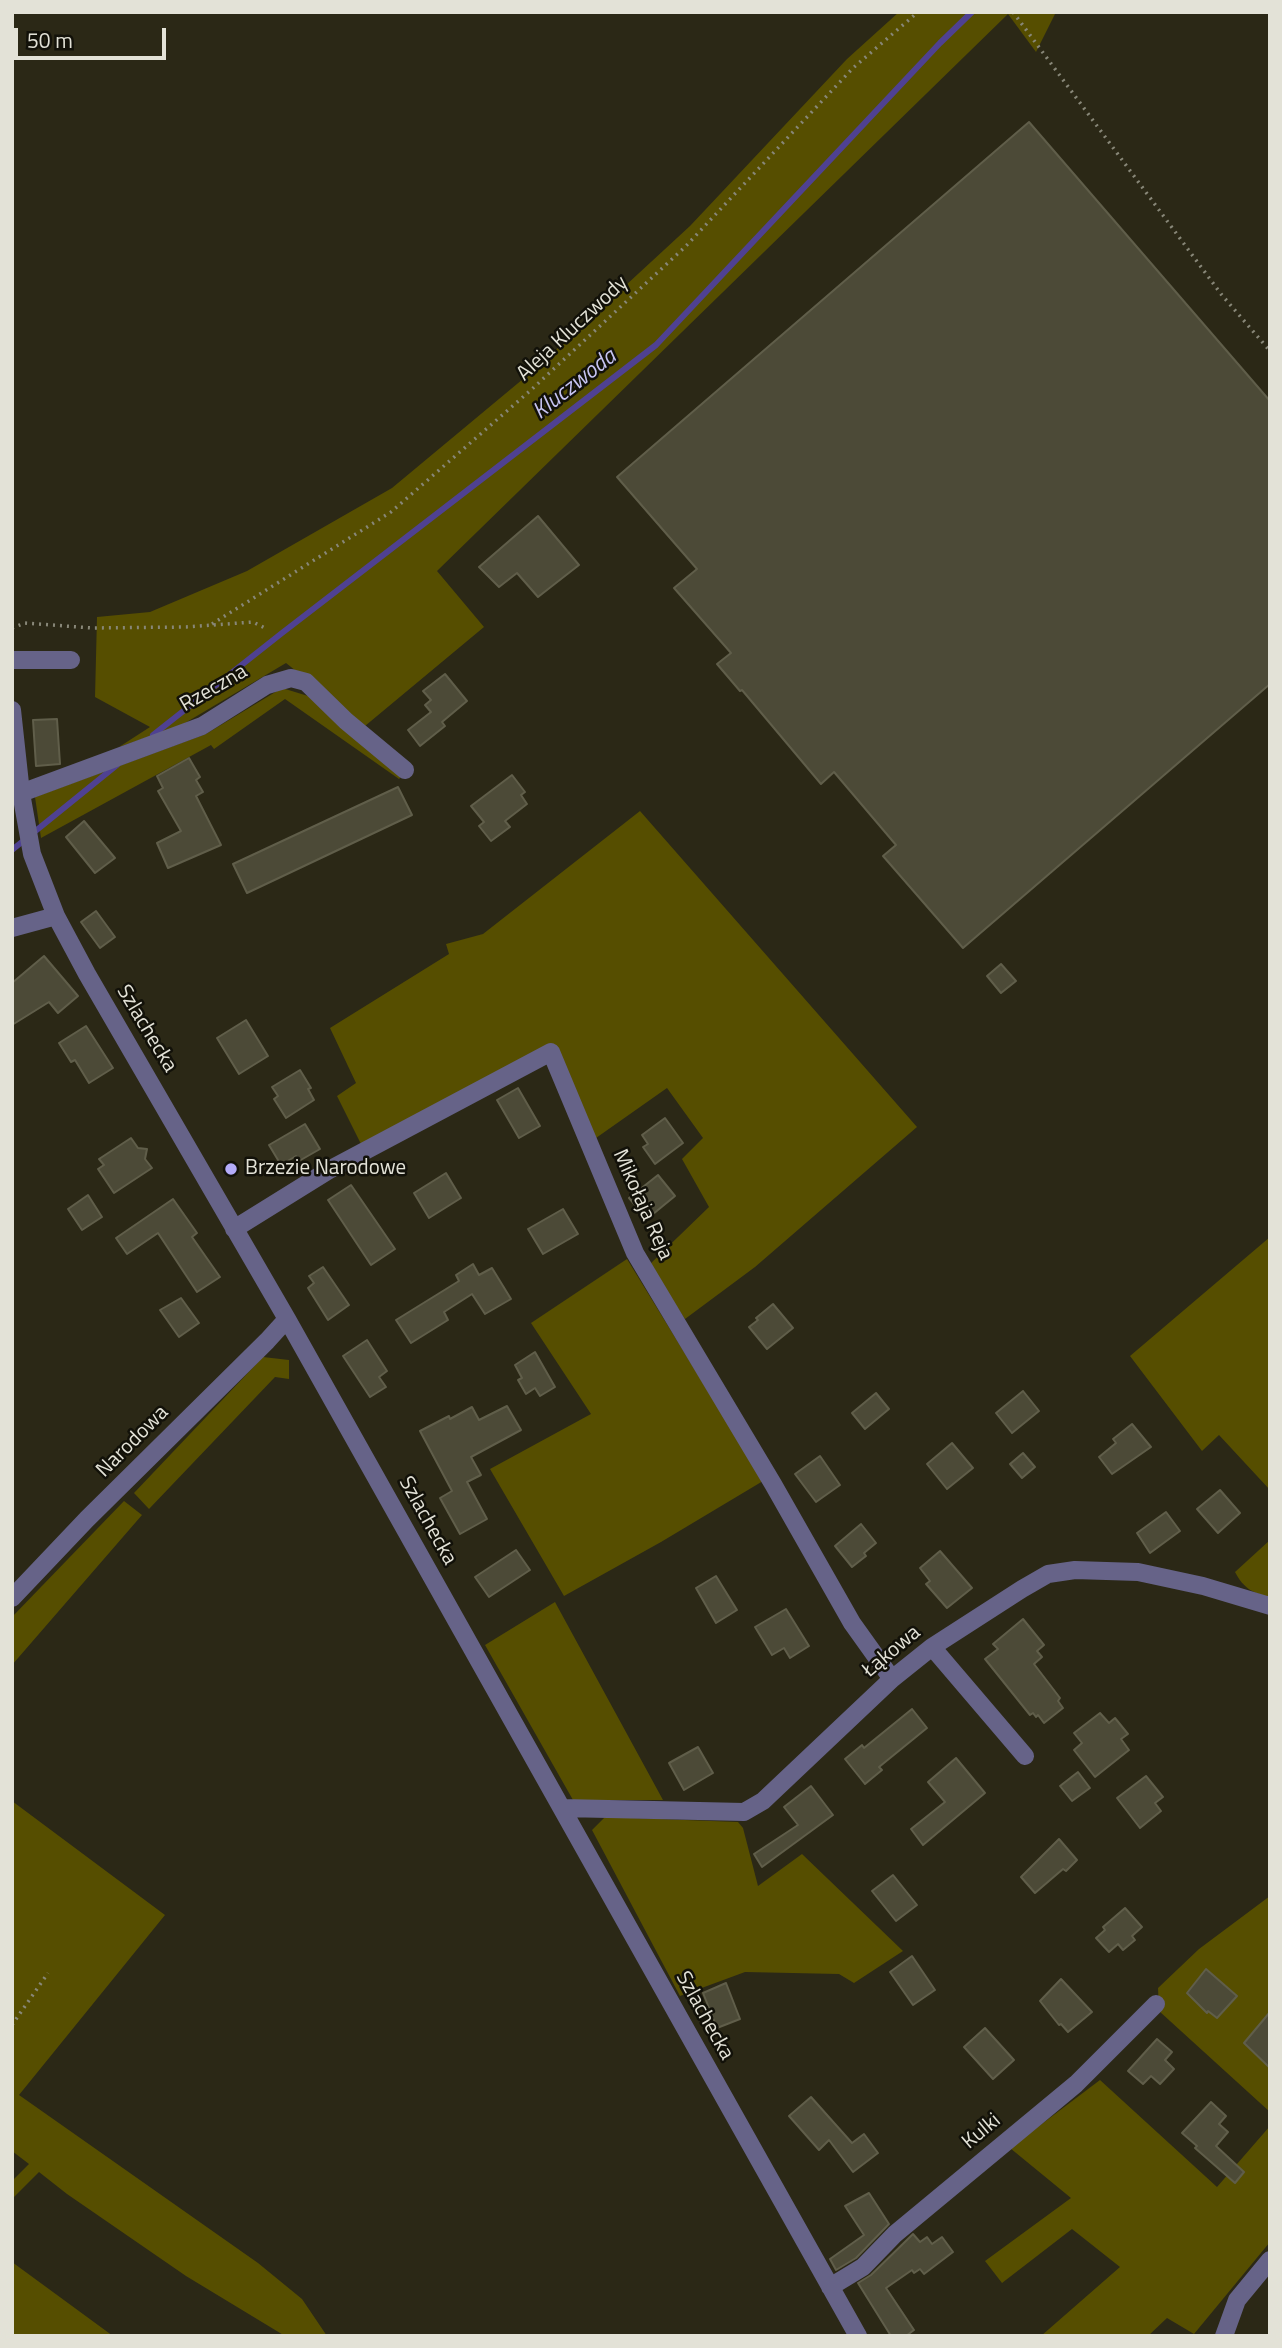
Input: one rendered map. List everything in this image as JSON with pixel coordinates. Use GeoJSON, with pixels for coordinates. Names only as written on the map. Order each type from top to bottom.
{"type":"FeatureCollection","features":[{"type":"Feature","properties":{"kind":"street"},"geometry":{"type":"LineString","coordinates":[[12,660],[71,660]]}},
{"type":"Feature","properties":{"kind":"street","name":"Rzeczna"},"geometry":{"type":"LineString","coordinates":[[22,801],[202,726],[267,685],[291,678],[306,682],[346,721],[405,770]]}},
{"type":"Feature","properties":{"kind":"street","name":"Szlachecka"},"geometry":{"type":"LineString","coordinates":[[12,710],[22,801],[32,854],[56,916],[287,1319],[858,2336]]}},
{"type":"Feature","properties":{"kind":"street"},"geometry":{"type":"LineString","coordinates":[[12,928],[56,916]]}},
{"type":"Feature","properties":{"kind":"street","name":"Mikołaja Reja"},"geometry":{"type":"LineString","coordinates":[[234,1228],[329,1170],[551,1052],[635,1253],[786,1506],[852,1623],[892,1679]]}},
{"type":"Feature","properties":{"kind":"street","name":"Narodowa"},"geometry":{"type":"LineString","coordinates":[[12,1598],[287,1319]]}},
{"type":"Feature","properties":{"kind":"street","name":"Łąkowa"},"geometry":{"type":"LineString","coordinates":[[563,1808],[744,1812],[763,1801],[892,1679],[932,1647],[1048,1574],[1064,1570],[1138,1572],[1203,1586],[1270,1606]]}},
{"type":"Feature","properties":{"kind":"street"},"geometry":{"type":"LineString","coordinates":[[932,1647],[1025,1756]]}},
{"type":"Feature","properties":{"kind":"street","name":"Kulki"},"geometry":{"type":"LineString","coordinates":[[830,2287],[863,2267],[895,2234],[1076,2084],[1156,2004]]}},
{"type":"Feature","properties":{"kind":"street"},"geometry":{"type":"LineString","coordinates":[[1224,2336],[1237,2300],[1270,2260]]}},
{"type":"Feature","properties":{"kind":"path","name":"Aleja Kluczwody"},"geometry":{"type":"LineString","coordinates":[[212,624],[391,512],[522,399],[685,247],[853,68],[918,12]]}},
{"type":"Feature","properties":{"kind":"path"},"geometry":{"type":"LineString","coordinates":[[1013,12],[1221,294],[1270,351]]}},
{"type":"Feature","properties":{"kind":"path"},"geometry":{"type":"LineString","coordinates":[[12,628],[25,623],[92,628],[186,627],[253,622],[265,628]]}},
{"type":"Feature","properties":{"kind":"path"},"geometry":{"type":"LineString","coordinates":[[12,2025],[48,1973]]}},
{"type":"Feature","properties":{"kind":"shaded area"},"geometry":{"type":"Polygon","coordinates":[[[899,12],[1056,12],[1036,52],[1008,14],[437,571],[484,627],[365,726],[286,663],[180,726],[119,747],[150,727],[95,697],[97,617],[150,612],[247,571],[392,488],[535,369],[690,226],[847,59],[899,12]]]}},
{"type":"Feature","properties":{"kind":"shaded area"},"geometry":{"type":"Polygon","coordinates":[[[282,688],[308,696],[403,775],[399,779],[285,699],[214,749],[211,745],[41,838],[35,797],[206,734],[282,688]]]}},
{"type":"Feature","properties":{"kind":"shaded area"},"geometry":{"type":"Polygon","coordinates":[[[640,811],[917,1127],[755,1267],[685,1319],[649,1265],[709,1207],[682,1159],[703,1138],[667,1088],[596,1138],[554,1048],[362,1146],[337,1096],[356,1083],[330,1028],[449,954],[446,944],[483,934],[640,811]]]}},
{"type":"Feature","properties":{"kind":"shaded area"},"geometry":{"type":"Polygon","coordinates":[[[1270,1237],[1270,1490],[1219,1435],[1202,1451],[1130,1356],[1270,1237]]]}},
{"type":"Feature","properties":{"kind":"shaded area"},"geometry":{"type":"Polygon","coordinates":[[[627,1259],[763,1481],[564,1596],[490,1469],[591,1414],[531,1323],[627,1259]]]}},
{"type":"Feature","properties":{"kind":"shaded area"},"geometry":{"type":"Polygon","coordinates":[[[263,1357],[289,1360],[289,1379],[275,1377],[149,1509],[134,1493],[263,1357]]]}},
{"type":"Feature","properties":{"kind":"shaded area"},"geometry":{"type":"Polygon","coordinates":[[[124,1501],[142,1515],[12,1665],[12,1617],[124,1501]]]}},
{"type":"Feature","properties":{"kind":"shaded area"},"geometry":{"type":"Polygon","coordinates":[[[1270,1540],[1270,1598],[1249,1589],[1235,1572],[1270,1540]]]}},
{"type":"Feature","properties":{"kind":"shaded area"},"geometry":{"type":"Polygon","coordinates":[[[555,1602],[663,1800],[573,1800],[485,1645],[555,1602]]]}},
{"type":"Feature","properties":{"kind":"shaded area"},"geometry":{"type":"Polygon","coordinates":[[[12,1801],[165,1915],[19,2095],[258,2263],[302,2299],[327,2336],[285,2336],[186,2276],[39,2172],[12,2199],[12,2181],[29,2164],[12,2151],[12,1801]]]}},
{"type":"Feature","properties":{"kind":"shaded area"},"geometry":{"type":"Polygon","coordinates":[[[605,1817],[738,1822],[743,1828],[758,1886],[802,1854],[903,1951],[854,1983],[839,1974],[745,1972],[680,1996],[592,1830],[605,1817]]]}},
{"type":"Feature","properties":{"kind":"shaded area"},"geometry":{"type":"Polygon","coordinates":[[[1270,1896],[1270,2112],[1159,2011],[1158,1988],[1199,1949],[1270,1896]]]}},
{"type":"Feature","properties":{"kind":"shaded area"},"geometry":{"type":"Polygon","coordinates":[[[1100,2080],[1217,2187],[1270,2126],[1270,2242],[1194,2334],[1167,2318],[1148,2336],[1041,2336],[1120,2267],[1072,2229],[1002,2283],[985,2261],[1071,2198],[1010,2148],[1100,2080]]]}},
{"type":"Feature","properties":{"kind":"shaded area"},"geometry":{"type":"Polygon","coordinates":[[[12,2262],[113,2336],[12,2336],[12,2262]]]}},
{"type":"Feature","properties":{"kind":"building"},"geometry":{"type":"Polygon","coordinates":[[[1029,122],[1270,401],[1270,684],[963,948],[883,856],[896,845],[834,772],[821,784],[717,664],[731,653],[674,588],[697,569],[617,477],[1029,122]]]}},
{"type":"Feature","properties":{"kind":"building"},"geometry":{"type":"Polygon","coordinates":[[[538,516],[579,565],[538,597],[517,573],[499,587],[479,567],[538,516]]]}},
{"type":"Feature","properties":{"kind":"building"},"geometry":{"type":"Polygon","coordinates":[[[445,674],[467,701],[442,722],[445,726],[420,746],[408,730],[431,712],[425,705],[431,700],[423,691],[445,674]]]}},
{"type":"Feature","properties":{"kind":"building"},"geometry":{"type":"Polygon","coordinates":[[[57,719],[60,764],[36,766],[33,720],[57,719]]]}},
{"type":"Feature","properties":{"kind":"building"},"geometry":{"type":"Polygon","coordinates":[[[189,758],[200,777],[196,780],[203,792],[196,796],[221,845],[168,868],[157,843],[181,831],[158,791],[163,788],[157,776],[189,758]]]}},
{"type":"Feature","properties":{"kind":"building"},"geometry":{"type":"Polygon","coordinates":[[[512,775],[525,792],[521,795],[527,804],[505,821],[510,827],[491,841],[479,826],[484,822],[471,806],[512,775]]]}},
{"type":"Feature","properties":{"kind":"building"},"geometry":{"type":"Polygon","coordinates":[[[398,787],[412,815],[247,893],[233,864],[398,787]]]}},
{"type":"Feature","properties":{"kind":"building"},"geometry":{"type":"Polygon","coordinates":[[[84,821],[115,858],[95,873],[66,837],[84,821]]]}},
{"type":"Feature","properties":{"kind":"building"},"geometry":{"type":"Polygon","coordinates":[[[96,911],[115,937],[100,948],[81,922],[96,911]]]}},
{"type":"Feature","properties":{"kind":"building"},"geometry":{"type":"Polygon","coordinates":[[[44,956],[78,996],[58,1013],[49,1002],[12,1025],[12,983],[44,956]]]}},
{"type":"Feature","properties":{"kind":"building"},"geometry":{"type":"Polygon","coordinates":[[[1001,964],[1016,981],[1001,993],[987,976],[1001,964]]]}},
{"type":"Feature","properties":{"kind":"building"},"geometry":{"type":"Polygon","coordinates":[[[246,1020],[268,1056],[239,1074],[217,1038],[246,1020]]]}},
{"type":"Feature","properties":{"kind":"building"},"geometry":{"type":"Polygon","coordinates":[[[86,1026],[113,1068],[89,1083],[75,1060],[71,1062],[59,1043],[86,1026]]]}},
{"type":"Feature","properties":{"kind":"building"},"geometry":{"type":"Polygon","coordinates":[[[300,1070],[311,1088],[308,1089],[314,1100],[286,1118],[274,1099],[278,1096],[272,1087],[300,1070]]]}},
{"type":"Feature","properties":{"kind":"building"},"geometry":{"type":"Polygon","coordinates":[[[518,1088],[540,1126],[519,1138],[497,1100],[518,1088]]]}},
{"type":"Feature","properties":{"kind":"building"},"geometry":{"type":"Polygon","coordinates":[[[665,1118],[683,1143],[655,1164],[643,1147],[648,1144],[642,1135],[665,1118]]]}},
{"type":"Feature","properties":{"kind":"building"},"geometry":{"type":"Polygon","coordinates":[[[305,1124],[320,1149],[299,1161],[296,1156],[281,1165],[269,1145],[305,1124]]]}},
{"type":"Feature","properties":{"kind":"building"},"geometry":{"type":"Polygon","coordinates":[[[131,1138],[138,1148],[147,1149],[145,1159],[152,1168],[114,1193],[98,1169],[104,1165],[99,1159],[131,1138]]]}},
{"type":"Feature","properties":{"kind":"building"},"geometry":{"type":"Polygon","coordinates":[[[446,1173],[461,1198],[429,1218],[414,1193],[446,1173]]]}},
{"type":"Feature","properties":{"kind":"building"},"geometry":{"type":"Polygon","coordinates":[[[658,1175],[675,1196],[647,1219],[629,1198],[658,1175]]]}},
{"type":"Feature","properties":{"kind":"building"},"geometry":{"type":"Polygon","coordinates":[[[351,1185],[395,1249],[371,1265],[328,1200],[351,1185]]]}},
{"type":"Feature","properties":{"kind":"building"},"geometry":{"type":"Polygon","coordinates":[[[88,1195],[102,1217],[82,1230],[68,1209],[88,1195]]]}},
{"type":"Feature","properties":{"kind":"building"},"geometry":{"type":"Polygon","coordinates":[[[173,1199],[197,1233],[192,1237],[220,1277],[197,1292],[158,1233],[127,1254],[116,1238],[173,1199]]]}},
{"type":"Feature","properties":{"kind":"building"},"geometry":{"type":"Polygon","coordinates":[[[563,1209],[578,1234],[543,1254],[528,1229],[563,1209]]]}},
{"type":"Feature","properties":{"kind":"building"},"geometry":{"type":"Polygon","coordinates":[[[473,1264],[479,1275],[492,1268],[511,1299],[485,1314],[472,1294],[444,1312],[448,1320],[411,1343],[396,1320],[459,1281],[456,1275],[473,1264]]]}},
{"type":"Feature","properties":{"kind":"building"},"geometry":{"type":"Polygon","coordinates":[[[323,1267],[349,1305],[328,1320],[308,1288],[314,1283],[309,1276],[323,1267]]]}},
{"type":"Feature","properties":{"kind":"building"},"geometry":{"type":"Polygon","coordinates":[[[181,1298],[199,1323],[179,1337],[160,1310],[181,1298]]]}},
{"type":"Feature","properties":{"kind":"building"},"geometry":{"type":"Polygon","coordinates":[[[773,1304],[793,1328],[767,1349],[749,1327],[773,1304]]]}},
{"type":"Feature","properties":{"kind":"building"},"geometry":{"type":"Polygon","coordinates":[[[367,1340],[387,1371],[379,1377],[386,1387],[370,1397],[343,1356],[367,1340]]]}},
{"type":"Feature","properties":{"kind":"building"},"geometry":{"type":"Polygon","coordinates":[[[535,1352],[555,1387],[540,1396],[535,1388],[526,1394],[518,1380],[522,1378],[515,1365],[535,1352]]]}},
{"type":"Feature","properties":{"kind":"building"},"geometry":{"type":"Polygon","coordinates":[[[1023,1391],[1039,1411],[1012,1433],[996,1413],[1023,1391]]]}},
{"type":"Feature","properties":{"kind":"building"},"geometry":{"type":"Polygon","coordinates":[[[876,1393],[889,1409],[865,1429],[852,1413],[876,1393]]]}},
{"type":"Feature","properties":{"kind":"building"},"geometry":{"type":"Polygon","coordinates":[[[507,1406],[521,1430],[471,1457],[481,1475],[467,1482],[487,1519],[460,1534],[440,1498],[452,1491],[420,1431],[472,1407],[479,1420],[507,1406]]]}},
{"type":"Feature","properties":{"kind":"building"},"geometry":{"type":"Polygon","coordinates":[[[1132,1424],[1151,1447],[1112,1474],[1099,1457],[1116,1443],[1113,1439],[1132,1424]]]}},
{"type":"Feature","properties":{"kind":"building"},"geometry":{"type":"Polygon","coordinates":[[[952,1443],[973,1468],[947,1489],[927,1464],[952,1443]]]}},
{"type":"Feature","properties":{"kind":"building"},"geometry":{"type":"Polygon","coordinates":[[[1023,1453],[1035,1467],[1022,1478],[1010,1464],[1023,1453]]]}},
{"type":"Feature","properties":{"kind":"building"},"geometry":{"type":"Polygon","coordinates":[[[820,1456],[840,1485],[816,1502],[795,1474],[820,1456]]]}},
{"type":"Feature","properties":{"kind":"building"},"geometry":{"type":"Polygon","coordinates":[[[1220,1490],[1240,1513],[1218,1533],[1197,1509],[1220,1490]]]}},
{"type":"Feature","properties":{"kind":"building"},"geometry":{"type":"Polygon","coordinates":[[[1166,1512],[1180,1531],[1150,1553],[1137,1533],[1166,1512]]]}},
{"type":"Feature","properties":{"kind":"building"},"geometry":{"type":"Polygon","coordinates":[[[861,1524],[876,1543],[864,1553],[866,1556],[852,1567],[835,1546],[861,1524]]]}},
{"type":"Feature","properties":{"kind":"building"},"geometry":{"type":"Polygon","coordinates":[[[516,1550],[530,1570],[489,1597],[475,1577],[516,1550]]]}},
{"type":"Feature","properties":{"kind":"building"},"geometry":{"type":"Polygon","coordinates":[[[940,1551],[972,1588],[947,1608],[926,1584],[930,1581],[920,1568],[940,1551]]]}},
{"type":"Feature","properties":{"kind":"building"},"geometry":{"type":"Polygon","coordinates":[[[716,1576],[737,1610],[716,1623],[696,1588],[716,1576]]]}},
{"type":"Feature","properties":{"kind":"building"},"geometry":{"type":"Polygon","coordinates":[[[786,1609],[809,1646],[790,1658],[784,1648],[772,1655],[755,1627],[786,1609]]]}},
{"type":"Feature","properties":{"kind":"building"},"geometry":{"type":"Polygon","coordinates":[[[1023,1619],[1044,1645],[1037,1651],[1042,1657],[1034,1664],[1060,1698],[1058,1701],[1063,1708],[1044,1723],[1038,1715],[1030,1715],[985,1659],[998,1649],[993,1644],[1023,1619]]]}},
{"type":"Feature","properties":{"kind":"building"},"geometry":{"type":"Polygon","coordinates":[[[912,1709],[927,1728],[879,1767],[882,1770],[865,1784],[845,1759],[862,1745],[864,1748],[912,1709]]]}},
{"type":"Feature","properties":{"kind":"building"},"geometry":{"type":"Polygon","coordinates":[[[1100,1713],[1109,1723],[1115,1718],[1128,1734],[1121,1739],[1129,1750],[1095,1777],[1074,1750],[1082,1743],[1074,1733],[1100,1713]]]}},
{"type":"Feature","properties":{"kind":"building"},"geometry":{"type":"Polygon","coordinates":[[[698,1747],[713,1773],[684,1790],[669,1763],[698,1747]]]}},
{"type":"Feature","properties":{"kind":"building"},"geometry":{"type":"Polygon","coordinates":[[[956,1758],[985,1793],[923,1845],[911,1829],[945,1802],[928,1782],[956,1758]]]}},
{"type":"Feature","properties":{"kind":"building"},"geometry":{"type":"Polygon","coordinates":[[[1078,1772],[1090,1788],[1072,1801],[1060,1786],[1078,1772]]]}},
{"type":"Feature","properties":{"kind":"building"},"geometry":{"type":"Polygon","coordinates":[[[1146,1776],[1163,1797],[1155,1803],[1161,1811],[1140,1828],[1117,1798],[1146,1776]]]}},
{"type":"Feature","properties":{"kind":"building"},"geometry":{"type":"Polygon","coordinates":[[[811,1786],[833,1815],[762,1867],[754,1854],[798,1825],[784,1807],[811,1786]]]}},
{"type":"Feature","properties":{"kind":"building"},"geometry":{"type":"Polygon","coordinates":[[[1059,1839],[1077,1860],[1035,1893],[1021,1877],[1059,1839]]]}},
{"type":"Feature","properties":{"kind":"building"},"geometry":{"type":"Polygon","coordinates":[[[893,1875],[917,1905],[896,1921],[872,1891],[893,1875]]]}},
{"type":"Feature","properties":{"kind":"building"},"geometry":{"type":"Polygon","coordinates":[[[1125,1908],[1142,1927],[1132,1936],[1135,1940],[1123,1950],[1118,1944],[1109,1952],[1096,1938],[1105,1930],[1103,1927],[1125,1908]]]}},
{"type":"Feature","properties":{"kind":"building"},"geometry":{"type":"Polygon","coordinates":[[[912,1956],[935,1990],[913,2005],[890,1972],[912,1956]]]}},
{"type":"Feature","properties":{"kind":"building"},"geometry":{"type":"Polygon","coordinates":[[[1206,1969],[1237,1996],[1217,2018],[1208,2011],[1207,2013],[1187,1993],[1206,1969]]]}},
{"type":"Feature","properties":{"kind":"building"},"geometry":{"type":"Polygon","coordinates":[[[1061,1979],[1092,2012],[1068,2032],[1040,2001],[1061,1979]]]}},
{"type":"Feature","properties":{"kind":"building"},"geometry":{"type":"Polygon","coordinates":[[[726,1983],[740,2019],[717,2028],[703,1993],[726,1983]]]}},
{"type":"Feature","properties":{"kind":"building"},"geometry":{"type":"Polygon","coordinates":[[[1270,2012],[1270,2068],[1244,2043],[1270,2012]]]}},
{"type":"Feature","properties":{"kind":"building"},"geometry":{"type":"Polygon","coordinates":[[[985,2028],[1014,2060],[993,2079],[964,2047],[985,2028]]]}},
{"type":"Feature","properties":{"kind":"building"},"geometry":{"type":"Polygon","coordinates":[[[1157,2039],[1172,2052],[1165,2060],[1174,2069],[1160,2084],[1151,2076],[1143,2084],[1128,2071],[1157,2039]]]}},
{"type":"Feature","properties":{"kind":"building"},"geometry":{"type":"Polygon","coordinates":[[[811,2097],[852,2143],[864,2134],[878,2153],[853,2172],[829,2140],[819,2150],[789,2116],[811,2097]]]}},
{"type":"Feature","properties":{"kind":"building"},"geometry":{"type":"Polygon","coordinates":[[[1211,2102],[1226,2116],[1219,2124],[1228,2132],[1216,2146],[1244,2172],[1235,2183],[1182,2133],[1211,2102]]]}},
{"type":"Feature","properties":{"kind":"building"},"geometry":{"type":"Polygon","coordinates":[[[869,2193],[889,2224],[856,2258],[836,2270],[830,2259],[864,2235],[845,2206],[869,2193]]]}},
{"type":"Feature","properties":{"kind":"building"},"geometry":{"type":"Polygon","coordinates":[[[913,2234],[920,2242],[927,2237],[932,2244],[942,2237],[953,2252],[924,2274],[920,2269],[914,2273],[912,2270],[886,2288],[914,2330],[906,2336],[891,2336],[858,2283],[871,2275],[913,2234]]]}},
{"type":"Feature","properties":{"kind":"waterway","name":"Kluczwoda"},"geometry":{"type":"LineString","coordinates":[[153,735],[656,345],[972,12]]}},
{"type":"Feature","properties":{"kind":"waterway","name":"Kluczwoda"},"geometry":{"type":"LineString","coordinates":[[12,850],[117,765]]}},
{"type":"Feature","properties":{"kind":"place","name":"Brzezie Narodowe"},"geometry":{"type":"Point","coordinates":[231,1169]}}]}
